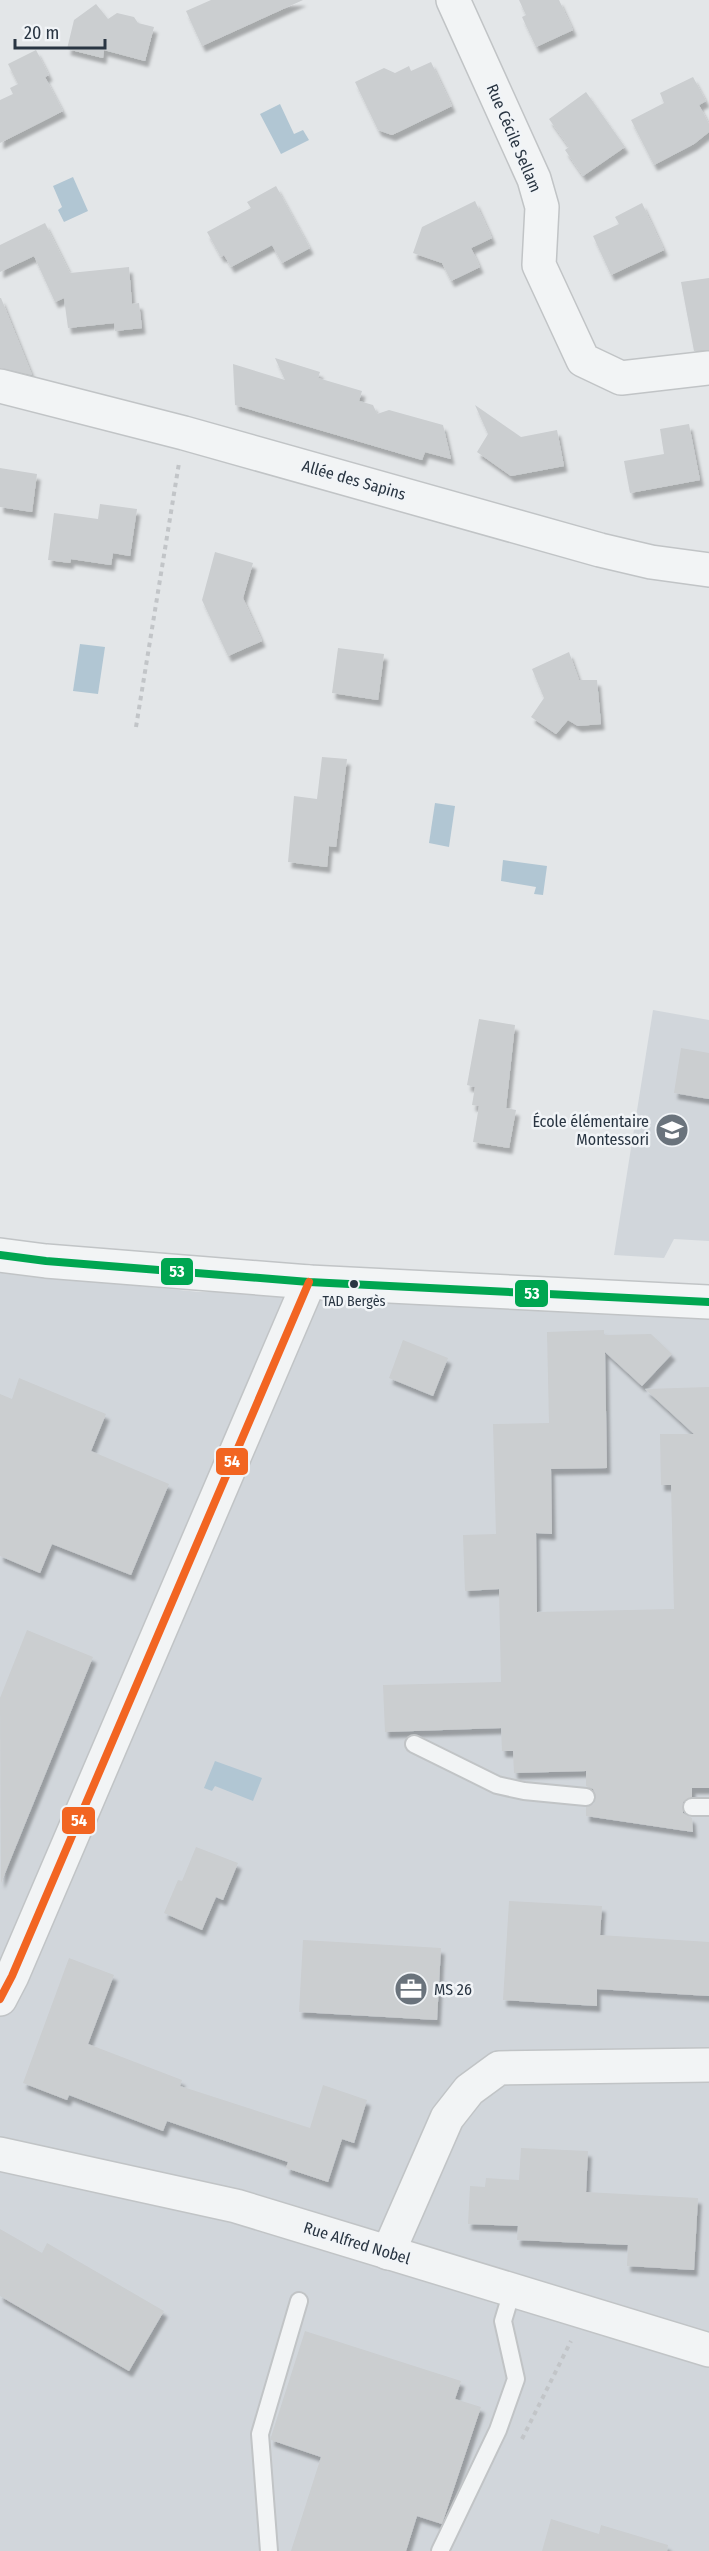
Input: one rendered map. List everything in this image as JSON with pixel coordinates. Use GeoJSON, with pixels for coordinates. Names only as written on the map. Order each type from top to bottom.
{"type":"FeatureCollection","features":[{"type":"Feature","properties":{"kind":"street","name":"Rue Cécile Sellam"},"geometry":{"type":"LineString","coordinates":[[453,0],[534,178],[542,207],[539,265],[583,360],[621,378],[709,368]]}},
{"type":"Feature","properties":{"kind":"street","name":"Allée des Sapins"},"geometry":{"type":"LineString","coordinates":[[0,386],[184,433],[600,550],[651,562],[709,570]]}},
{"type":"Feature","properties":{"kind":"street"},"geometry":{"type":"LineString","coordinates":[[0,1255],[46,1261],[309,1282],[709,1302]]}},
{"type":"Feature","properties":{"kind":"street"},"geometry":{"type":"LineString","coordinates":[[0,1999],[17,1965],[309,1282]]}},
{"type":"Feature","properties":{"kind":"street"},"geometry":{"type":"LineString","coordinates":[[388,2253],[447,2118],[469,2090],[499,2068],[709,2065]]}},
{"type":"Feature","properties":{"kind":"street","name":"Rue Alfred Nobel"},"geometry":{"type":"LineString","coordinates":[[0,2154],[236,2206],[709,2350]]}},
{"type":"Feature","properties":{"kind":"lane"},"geometry":{"type":"LineString","coordinates":[[414,1744],[497,1785],[524,1791],[586,1797]]}},
{"type":"Feature","properties":{"kind":"lane"},"geometry":{"type":"LineString","coordinates":[[440,2551],[498,2430],[516,2379],[503,2321],[512,2291]]}},
{"type":"Feature","properties":{"kind":"lane"},"geometry":{"type":"LineString","coordinates":[[269,2551],[260,2434],[299,2301]]}},
{"type":"Feature","properties":{"kind":"path"},"geometry":{"type":"LineString","coordinates":[[136,727],[184,433]]}},
{"type":"Feature","properties":{"kind":"path"},"geometry":{"type":"LineString","coordinates":[[518,2448],[585,2313]]}},
{"type":"Feature","properties":{"kind":"shaded area","name":"École élémentaire Montessori"},"geometry":{"type":"Polygon","coordinates":[[[653,1010],[709,1020],[709,1241],[674,1239],[664,1258],[614,1255],[653,1010]]]}},
{"type":"Feature","properties":{"kind":"shaded area"},"geometry":{"type":"Polygon","coordinates":[[[0,1272],[199,1292],[709,1288],[709,2551],[0,2551],[0,1272]]]}},
{"type":"Feature","properties":{"kind":"water"},"geometry":{"type":"Polygon","coordinates":[[[280,104],[294,134],[303,130],[309,140],[281,154],[260,114],[280,104]]]}},
{"type":"Feature","properties":{"kind":"water"},"geometry":{"type":"Polygon","coordinates":[[[73,177],[88,211],[64,222],[58,210],[62,207],[53,186],[73,177]]]}},
{"type":"Feature","properties":{"kind":"water"},"geometry":{"type":"Polygon","coordinates":[[[80,644],[105,647],[98,694],[73,691],[80,644]]]}},
{"type":"Feature","properties":{"kind":"water"},"geometry":{"type":"Polygon","coordinates":[[[435,803],[455,806],[449,847],[429,843],[435,803]]]}},
{"type":"Feature","properties":{"kind":"water"},"geometry":{"type":"Polygon","coordinates":[[[503,860],[547,866],[543,895],[534,894],[536,887],[501,881],[503,860]]]}},
{"type":"Feature","properties":{"kind":"water"},"geometry":{"type":"Polygon","coordinates":[[[215,1761],[262,1778],[253,1801],[215,1786],[212,1791],[204,1788],[215,1761]]]}},
{"type":"Feature","properties":{"kind":"building"},"geometry":{"type":"Polygon","coordinates":[[[211,0],[303,0],[202,46],[186,11],[211,0]]]}},
{"type":"Feature","properties":{"kind":"building"},"geometry":{"type":"Polygon","coordinates":[[[519,0],[559,0],[573,30],[536,47],[522,17],[526,15],[519,0]]]}},
{"type":"Feature","properties":{"kind":"building"},"geometry":{"type":"Polygon","coordinates":[[[96,4],[108,19],[117,13],[134,17],[138,23],[154,27],[145,61],[104,50],[103,58],[67,49],[74,20],[96,4]]]}},
{"type":"Feature","properties":{"kind":"building"},"geometry":{"type":"Polygon","coordinates":[[[36,50],[49,75],[45,77],[63,111],[0,143],[0,100],[13,94],[10,88],[18,84],[8,64],[36,50]]]}},
{"type":"Feature","properties":{"kind":"building"},"geometry":{"type":"Polygon","coordinates":[[[431,62],[452,106],[392,135],[378,130],[355,82],[384,68],[395,73],[409,66],[411,71],[431,62]]]}},
{"type":"Feature","properties":{"kind":"building"},"geometry":{"type":"Polygon","coordinates":[[[693,77],[706,101],[699,105],[709,124],[709,132],[694,144],[654,165],[631,120],[664,103],[660,93],[693,77]]]}},
{"type":"Feature","properties":{"kind":"building"},"geometry":{"type":"Polygon","coordinates":[[[586,92],[625,147],[583,176],[565,150],[569,147],[549,119],[586,92]]]}},
{"type":"Feature","properties":{"kind":"building"},"geometry":{"type":"Polygon","coordinates":[[[276,186],[310,248],[282,263],[272,245],[231,267],[224,255],[221,257],[207,232],[251,208],[247,202],[276,186]]]}},
{"type":"Feature","properties":{"kind":"building"},"geometry":{"type":"Polygon","coordinates":[[[475,201],[492,238],[471,248],[480,267],[451,281],[442,263],[413,253],[422,227],[475,201]]]}},
{"type":"Feature","properties":{"kind":"building"},"geometry":{"type":"Polygon","coordinates":[[[642,203],[664,250],[611,275],[593,236],[619,224],[615,217],[642,203]]]}},
{"type":"Feature","properties":{"kind":"building"},"geometry":{"type":"Polygon","coordinates":[[[45,223],[70,273],[129,267],[132,304],[139,303],[142,328],[115,331],[114,323],[68,328],[64,298],[55,302],[34,256],[0,272],[0,245],[45,223]]]}},
{"type":"Feature","properties":{"kind":"building"},"geometry":{"type":"Polygon","coordinates":[[[709,278],[709,350],[694,351],[681,282],[709,278]]]}},
{"type":"Feature","properties":{"kind":"building"},"geometry":{"type":"Polygon","coordinates":[[[1,298],[32,375],[0,368],[1,298]]]}},
{"type":"Feature","properties":{"kind":"building"},"geometry":{"type":"Polygon","coordinates":[[[275,358],[320,372],[318,378],[362,391],[359,401],[373,405],[377,414],[389,410],[443,425],[451,459],[425,452],[422,460],[235,405],[233,364],[285,380],[275,358]]]}},
{"type":"Feature","properties":{"kind":"building"},"geometry":{"type":"Polygon","coordinates":[[[475,405],[521,437],[557,430],[564,466],[511,476],[477,452],[488,434],[475,405]]]}},
{"type":"Feature","properties":{"kind":"building"},"geometry":{"type":"Polygon","coordinates":[[[689,424],[700,480],[630,493],[624,461],[664,454],[660,429],[689,424]]]}},
{"type":"Feature","properties":{"kind":"building"},"geometry":{"type":"Polygon","coordinates":[[[0,468],[37,474],[32,512],[0,507],[0,468]]]}},
{"type":"Feature","properties":{"kind":"building"},"geometry":{"type":"Polygon","coordinates":[[[100,504],[137,509],[130,556],[113,553],[111,565],[71,559],[70,563],[48,560],[54,513],[98,519],[100,504]]]}},
{"type":"Feature","properties":{"kind":"building"},"geometry":{"type":"Polygon","coordinates":[[[215,552],[253,563],[243,598],[262,641],[228,656],[202,600],[215,552]]]}},
{"type":"Feature","properties":{"kind":"building"},"geometry":{"type":"Polygon","coordinates":[[[338,648],[384,654],[378,700],[332,693],[338,648]]]}},
{"type":"Feature","properties":{"kind":"building"},"geometry":{"type":"Polygon","coordinates":[[[569,652],[579,680],[597,680],[601,724],[578,726],[568,720],[556,734],[531,717],[544,698],[532,669],[569,652]]]}},
{"type":"Feature","properties":{"kind":"building"},"geometry":{"type":"Polygon","coordinates":[[[322,757],[347,759],[336,847],[329,846],[327,867],[288,862],[294,796],[317,799],[322,757]]]}},
{"type":"Feature","properties":{"kind":"building"},"geometry":{"type":"Polygon","coordinates":[[[479,1019],[515,1025],[506,1108],[516,1110],[509,1148],[473,1142],[479,1106],[472,1105],[475,1087],[467,1085],[479,1019]]]}},
{"type":"Feature","properties":{"kind":"building"},"geometry":{"type":"Polygon","coordinates":[[[681,1048],[709,1053],[709,1099],[674,1093],[681,1048]]]}},
{"type":"Feature","properties":{"kind":"building"},"geometry":{"type":"Polygon","coordinates":[[[604,1330],[604,1335],[651,1334],[672,1354],[642,1386],[605,1352],[607,1468],[551,1469],[552,1534],[536,1533],[537,1612],[674,1609],[671,1485],[661,1485],[660,1434],[694,1434],[645,1389],[709,1387],[709,1788],[692,1788],[692,1797],[683,1802],[683,1813],[692,1818],[693,1832],[586,1816],[586,1807],[594,1804],[596,1797],[593,1789],[586,1786],[586,1771],[514,1773],[513,1751],[502,1751],[501,1728],[385,1732],[383,1685],[501,1682],[499,1589],[465,1591],[463,1535],[496,1534],[493,1424],[549,1423],[547,1332],[604,1330]]]}},
{"type":"Feature","properties":{"kind":"building"},"geometry":{"type":"Polygon","coordinates":[[[403,1340],[448,1358],[433,1396],[389,1378],[403,1340]]]}},
{"type":"Feature","properties":{"kind":"building"},"geometry":{"type":"Polygon","coordinates":[[[19,1378],[106,1414],[91,1451],[169,1484],[131,1575],[52,1544],[40,1573],[0,1556],[0,1394],[12,1399],[19,1378]]]}},
{"type":"Feature","properties":{"kind":"building"},"geometry":{"type":"Polygon","coordinates":[[[27,1630],[93,1657],[1,1883],[0,1698],[27,1630]]]}},
{"type":"Feature","properties":{"kind":"building"},"geometry":{"type":"Polygon","coordinates":[[[196,1847],[238,1863],[223,1900],[216,1897],[202,1930],[164,1913],[178,1880],[182,1881],[196,1847]]]}},
{"type":"Feature","properties":{"kind":"building"},"geometry":{"type":"Polygon","coordinates":[[[509,1901],[602,1906],[600,1935],[709,1942],[709,1996],[597,1989],[597,2006],[503,2000],[509,1901]]]}},
{"type":"Feature","properties":{"kind":"building"},"geometry":{"type":"Polygon","coordinates":[[[303,1940],[441,1948],[437,2020],[299,2012],[303,1940]]]}},
{"type":"Feature","properties":{"kind":"building"},"geometry":{"type":"Polygon","coordinates":[[[69,1958],[114,1975],[88,2044],[182,2080],[180,2086],[310,2128],[323,2085],[367,2100],[354,2143],[342,2139],[328,2182],[286,2168],[288,2162],[167,2121],[163,2131],[69,2095],[67,2100],[23,2083],[69,1958]]]}},
{"type":"Feature","properties":{"kind":"building"},"geometry":{"type":"Polygon","coordinates":[[[521,2148],[588,2151],[586,2192],[698,2198],[694,2270],[627,2266],[628,2245],[517,2240],[518,2226],[468,2224],[470,2186],[485,2187],[486,2178],[519,2180],[521,2148]]]}},
{"type":"Feature","properties":{"kind":"building"},"geometry":{"type":"Polygon","coordinates":[[[0,2229],[42,2253],[47,2243],[164,2311],[129,2371],[0,2296],[0,2229]]]}},
{"type":"Feature","properties":{"kind":"building"},"geometry":{"type":"Polygon","coordinates":[[[305,2331],[461,2381],[455,2399],[481,2407],[442,2524],[417,2516],[406,2551],[291,2551],[321,2457],[271,2440],[271,2437],[305,2331]]]}},
{"type":"Feature","properties":{"kind":"building"},"geometry":{"type":"Polygon","coordinates":[[[551,2519],[599,2534],[601,2525],[668,2545],[667,2551],[542,2551],[551,2519]]]}},
{"type":"Feature","properties":{"kind":"transit line","name":"53"},"geometry":{"type":"LineString","coordinates":[[0,1255],[46,1261],[309,1282],[709,1302]]}},
{"type":"Feature","properties":{"kind":"transit line","name":"54"},"geometry":{"type":"LineString","coordinates":[[0,1999],[12,1976],[309,1282]]}},
{"type":"Feature","properties":{"kind":"place","name":"École élémentaire Montessori"},"geometry":{"type":"Point","coordinates":[672,1130]}},
{"type":"Feature","properties":{"kind":"place","name":"TAD Bergès"},"geometry":{"type":"Point","coordinates":[354,1284]}},
{"type":"Feature","properties":{"kind":"place","name":"MS 26"},"geometry":{"type":"Point","coordinates":[411,1989]}}]}
